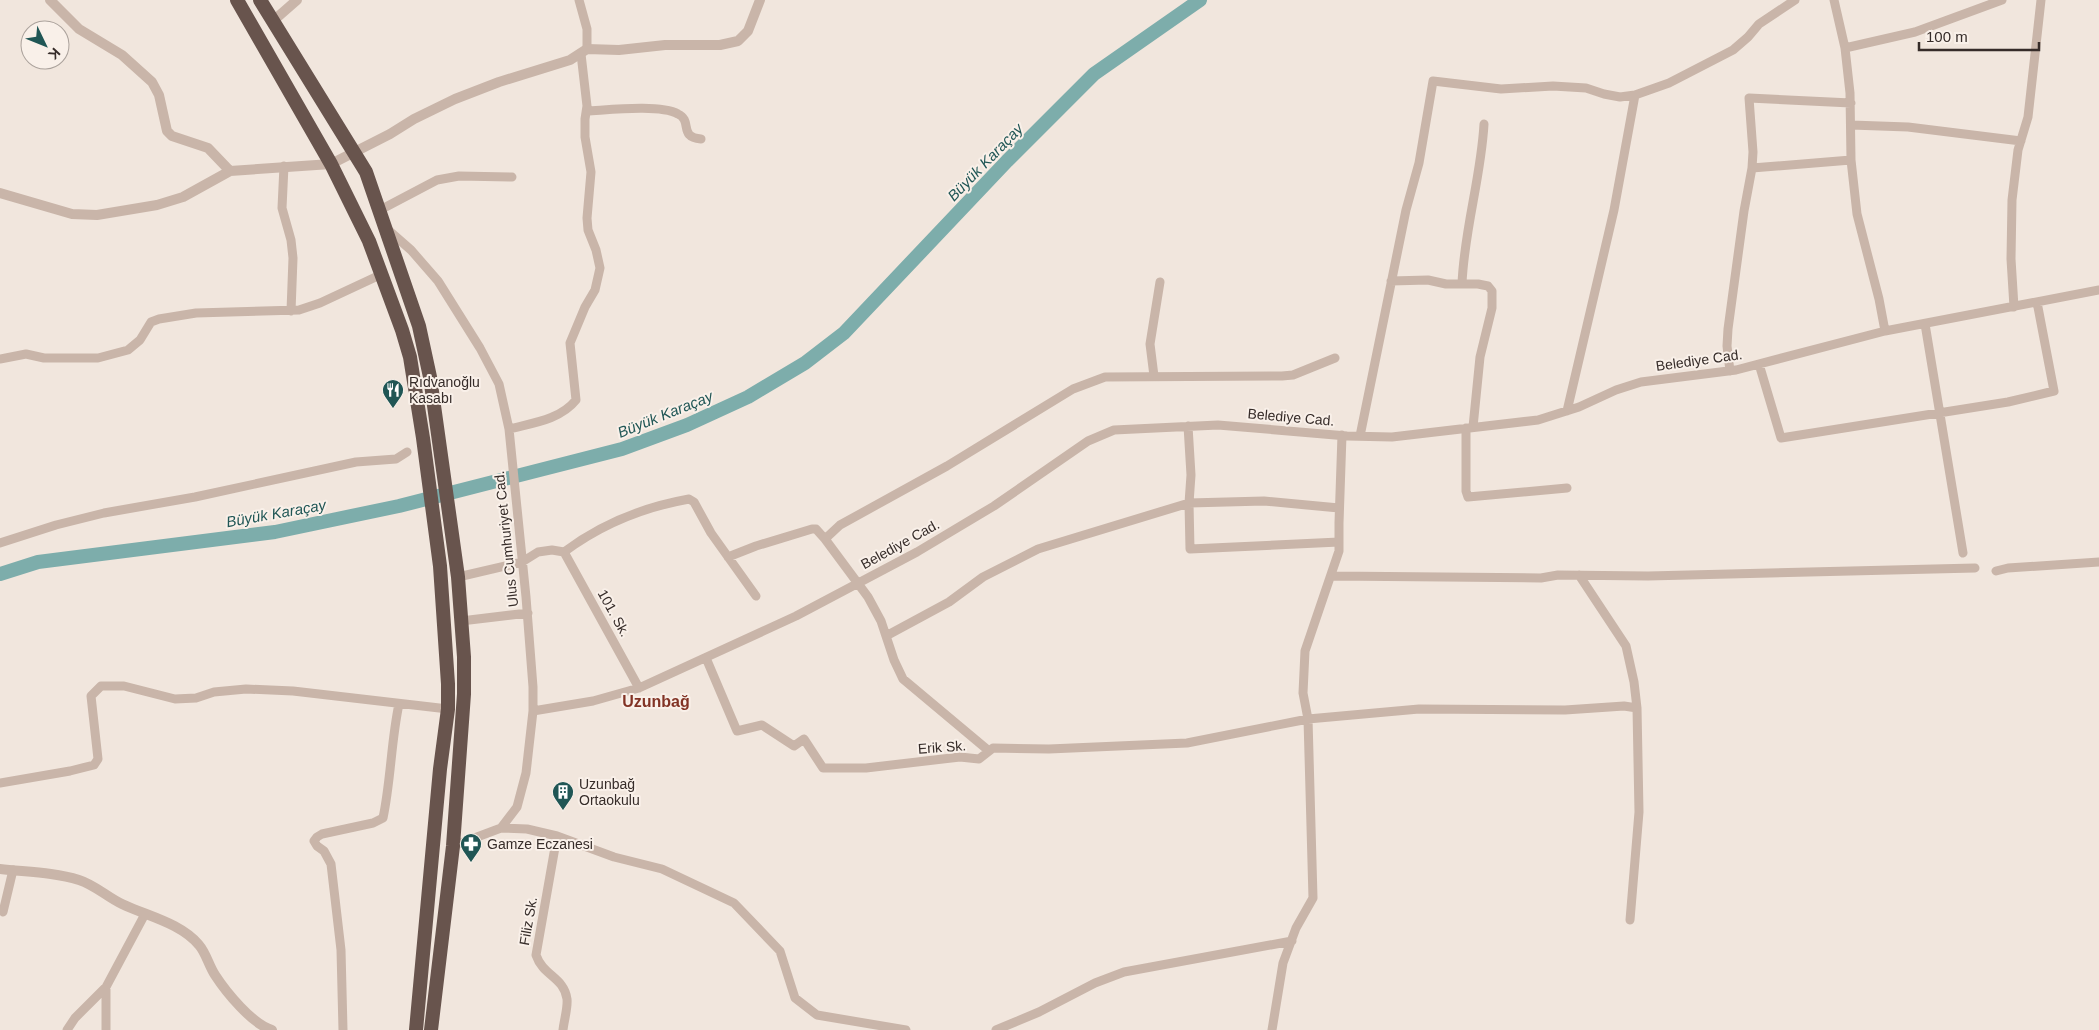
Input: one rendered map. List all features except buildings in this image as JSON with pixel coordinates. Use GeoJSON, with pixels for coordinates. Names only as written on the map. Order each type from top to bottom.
{"type":"FeatureCollection","features":[{"type":"Feature","properties":{"kind":"highway"},"geometry":{"type":"LineString","coordinates":[[237,0],[332,164],[369,241],[410,357],[424,438],[440,566],[447,654],[448,709],[437,798],[416,1030]]}},
{"type":"Feature","properties":{"kind":"highway"},"geometry":{"type":"LineString","coordinates":[[260,0],[366,172],[419,326],[430,377],[458,577],[464,694],[453,846],[431,1030]]}},
{"type":"Feature","properties":{"kind":"street"},"geometry":{"type":"LineString","coordinates":[[50,0],[79,30],[122,55],[152,82],[159,95],[167,130],[172,136],[208,148],[230,171]]}},
{"type":"Feature","properties":{"kind":"street"},"geometry":{"type":"LineString","coordinates":[[273,21],[297,0]]}},
{"type":"Feature","properties":{"kind":"street"},"geometry":{"type":"LineString","coordinates":[[509,428],[543,421],[560,414],[576,400],[577,395],[570,343],[585,307],[595,290],[600,268],[596,250],[588,230],[587,218],[591,172],[585,136],[587,111],[584,52],[587,29],[579,0]]}},
{"type":"Feature","properties":{"kind":"street"},"geometry":{"type":"LineString","coordinates":[[0,192],[72,214],[97,215],[158,205],[183,197],[230,171],[284,166],[300,168],[332,164],[414,119],[455,100],[499,82],[570,60],[584,52],[665,45],[720,46],[738,41],[748,31],[760,0]]}},
{"type":"Feature","properties":{"kind":"street"},"geometry":{"type":"LineString","coordinates":[[1360,436],[1406,210],[1419,163],[1433,81],[1501,89],[1553,86],[1586,88],[1620,97],[1635,95],[1669,83],[1733,50],[1766,19],[1795,0]]}},
{"type":"Feature","properties":{"kind":"street"},"geometry":{"type":"LineString","coordinates":[[1834,0],[1844,48],[1851,104],[1851,160],[1856,214],[1879,299],[1885,331]]}},
{"type":"Feature","properties":{"kind":"street"},"geometry":{"type":"LineString","coordinates":[[1844,48],[1915,32],[2002,0]]}},
{"type":"Feature","properties":{"kind":"street"},"geometry":{"type":"LineString","coordinates":[[2014,307],[2011,259],[2012,200],[2018,150],[2028,117],[2041,0]]}},
{"type":"Feature","properties":{"kind":"street"},"geometry":{"type":"LineString","coordinates":[[1567,411],[1614,210],[1635,95]]}},
{"type":"Feature","properties":{"kind":"street"},"geometry":{"type":"LineString","coordinates":[[1730,371],[1727,346],[1728,329],[1744,210],[1752,168],[1753,152],[1749,98],[1851,104]]}},
{"type":"Feature","properties":{"kind":"street"},"geometry":{"type":"LineString","coordinates":[[587,111],[668,111],[683,117],[686,123],[686,132],[690,137],[701,140]]}},
{"type":"Feature","properties":{"kind":"street"},"geometry":{"type":"LineString","coordinates":[[1462,284],[1463,259],[1479,173],[1484,124]]}},
{"type":"Feature","properties":{"kind":"street"},"geometry":{"type":"LineString","coordinates":[[1851,125],[1908,127],[2021,141]]}},
{"type":"Feature","properties":{"kind":"street"},"geometry":{"type":"LineString","coordinates":[[1752,168],[1851,160]]}},
{"type":"Feature","properties":{"kind":"street"},"geometry":{"type":"LineString","coordinates":[[284,166],[282,208],[291,240],[293,258],[291,311]]}},
{"type":"Feature","properties":{"kind":"street"},"geometry":{"type":"LineString","coordinates":[[380,210],[437,180],[459,176],[512,177]]}},
{"type":"Feature","properties":{"kind":"street","name":"Ulus Cumhuriyet Cad."},"geometry":{"type":"LineString","coordinates":[[387,229],[411,250],[438,281],[480,348],[499,384],[509,428],[528,613],[533,711],[526,773],[517,807],[501,828]]}},
{"type":"Feature","properties":{"kind":"street"},"geometry":{"type":"LineString","coordinates":[[0,359],[26,354],[44,358],[98,358],[128,350],[140,340],[151,322],[164,318],[196,313],[291,311],[307,308],[380,275]]}},
{"type":"Feature","properties":{"kind":"street"},"geometry":{"type":"LineString","coordinates":[[1391,281],[1428,280],[1446,284],[1478,284],[1488,286],[1492,291],[1494,298],[1480,357],[1469,427],[1466,491],[1468,497],[1567,488]]}},
{"type":"Feature","properties":{"kind":"street"},"geometry":{"type":"LineString","coordinates":[[1154,376],[1150,344],[1160,282]]}},
{"type":"Feature","properties":{"kind":"street","name":"Belediye Cad."},"geometry":{"type":"LineString","coordinates":[[533,711],[593,701],[639,688],[796,616],[917,552],[994,506],[1088,441],[1114,430],[1218,425],[1342,436],[1392,437],[1538,420],[1567,411],[1641,382],[1730,371],[1885,331],[2099,290]]}},
{"type":"Feature","properties":{"kind":"street"},"geometry":{"type":"LineString","coordinates":[[1760,364],[1781,438],[2008,402],[2054,391],[2038,302]]}},
{"type":"Feature","properties":{"kind":"street"},"geometry":{"type":"LineString","coordinates":[[1925,324],[1964,553]]}},
{"type":"Feature","properties":{"kind":"street"},"geometry":{"type":"LineString","coordinates":[[826,539],[840,525],[947,466],[1073,389],[1106,376],[1282,376],[1292,375],[1335,358]]}},
{"type":"Feature","properties":{"kind":"street"},"geometry":{"type":"LineString","coordinates":[[1188,426],[1191,475],[1189,503],[1190,550],[1339,542]]}},
{"type":"Feature","properties":{"kind":"street"},"geometry":{"type":"LineString","coordinates":[[1272,1030],[1283,963],[1313,898],[1308,719],[1303,693],[1305,651],[1340,551],[1339,508],[1342,436]]}},
{"type":"Feature","properties":{"kind":"street"},"geometry":{"type":"LineString","coordinates":[[0,543],[56,525],[104,513],[195,497],[356,462],[396,460],[407,452]]}},
{"type":"Feature","properties":{"kind":"street"},"geometry":{"type":"LineString","coordinates":[[458,577],[522,562],[538,552],[552,550],[564,552],[584,536],[619,520],[664,505],[689,500],[694,502],[701,518],[756,596]]}},
{"type":"Feature","properties":{"kind":"street"},"geometry":{"type":"LineString","coordinates":[[886,636],[950,602],[983,577],[1038,549],[1189,503],[1264,501],[1339,508]]}},
{"type":"Feature","properties":{"kind":"street"},"geometry":{"type":"LineString","coordinates":[[728,557],[756,546],[816,529],[826,539],[868,597],[881,622],[894,660],[903,678],[989,751]]}},
{"type":"Feature","properties":{"kind":"street","name":"101. Sk."},"geometry":{"type":"LineString","coordinates":[[564,552],[639,688]]}},
{"type":"Feature","properties":{"kind":"street"},"geometry":{"type":"LineString","coordinates":[[1996,571],[2008,568],[2099,562]]}},
{"type":"Feature","properties":{"kind":"street"},"geometry":{"type":"LineString","coordinates":[[1332,576],[1541,578],[1580,575],[1658,576],[1975,568]]}},
{"type":"Feature","properties":{"kind":"street"},"geometry":{"type":"LineString","coordinates":[[1580,575],[1626,646],[1637,708],[1639,812],[1630,920]]}},
{"type":"Feature","properties":{"kind":"street"},"geometry":{"type":"LineString","coordinates":[[461,621],[528,613]]}},
{"type":"Feature","properties":{"kind":"street","name":"Erik Sk."},"geometry":{"type":"LineString","coordinates":[[706,658],[737,731],[762,725],[794,746],[804,739],[822,768],[866,768],[960,757],[979,759],[993,748],[1049,750],[1187,743],[1308,719],[1419,709],[1566,710],[1624,706],[1637,708]]}},
{"type":"Feature","properties":{"kind":"street"},"geometry":{"type":"LineString","coordinates":[[0,783],[94,765],[98,758],[91,696],[101,686],[124,686],[185,700],[226,690],[246,689],[293,691],[448,709]]}},
{"type":"Feature","properties":{"kind":"street"},"geometry":{"type":"LineString","coordinates":[[343,1030],[341,950],[331,864],[324,851],[314,841],[316,837],[322,834],[373,823],[383,818],[399,704]]}},
{"type":"Feature","properties":{"kind":"street"},"geometry":{"type":"LineString","coordinates":[[453,846],[501,828],[527,829],[557,836],[614,857],[662,869],[734,903],[780,951],[787,979],[795,998],[817,1015],[906,1030]]}},
{"type":"Feature","properties":{"kind":"street","name":"Filiz Sk."},"geometry":{"type":"LineString","coordinates":[[557,836],[536,955],[540,966],[563,986],[567,1000],[563,1030]]}},
{"type":"Feature","properties":{"kind":"street"},"geometry":{"type":"LineString","coordinates":[[0,869],[57,875],[79,880],[97,888],[121,903],[182,930],[200,945],[216,976],[240,1005],[254,1020],[272,1030]]}},
{"type":"Feature","properties":{"kind":"street"},"geometry":{"type":"LineString","coordinates":[[3,912],[13,870]]}},
{"type":"Feature","properties":{"kind":"street"},"geometry":{"type":"LineString","coordinates":[[68,1030],[75,1018],[106,987],[145,914]]}},
{"type":"Feature","properties":{"kind":"street"},"geometry":{"type":"LineString","coordinates":[[996,1030],[1039,1012],[1095,983],[1124,972],[1292,941]]}},
{"type":"Feature","properties":{"kind":"street"},"geometry":{"type":"LineString","coordinates":[[106,987],[106,1030]]}},
{"type":"Feature","properties":{"kind":"waterway","name":"Büyük Karaçay"},"geometry":{"type":"LineString","coordinates":[[0,574],[38,562],[275,532],[399,506],[622,449],[687,425],[748,397],[805,363],[844,333],[1007,161],[1094,74],[1200,0]]}},
{"type":"Feature","properties":{"kind":"place","name":"Rıdvanoğlu Kasabı"},"geometry":{"type":"Point","coordinates":[393,409]}},
{"type":"Feature","properties":{"kind":"place","name":"Uzunbağ Ortaokulu"},"geometry":{"type":"Point","coordinates":[563,811]}},
{"type":"Feature","properties":{"kind":"place","name":"Gamze Eczanesi"},"geometry":{"type":"Point","coordinates":[471,863]}},
{"type":"Feature","properties":{"kind":"district","name":"Uzunbağ"},"geometry":{"type":"Point","coordinates":[656,701]}}]}
